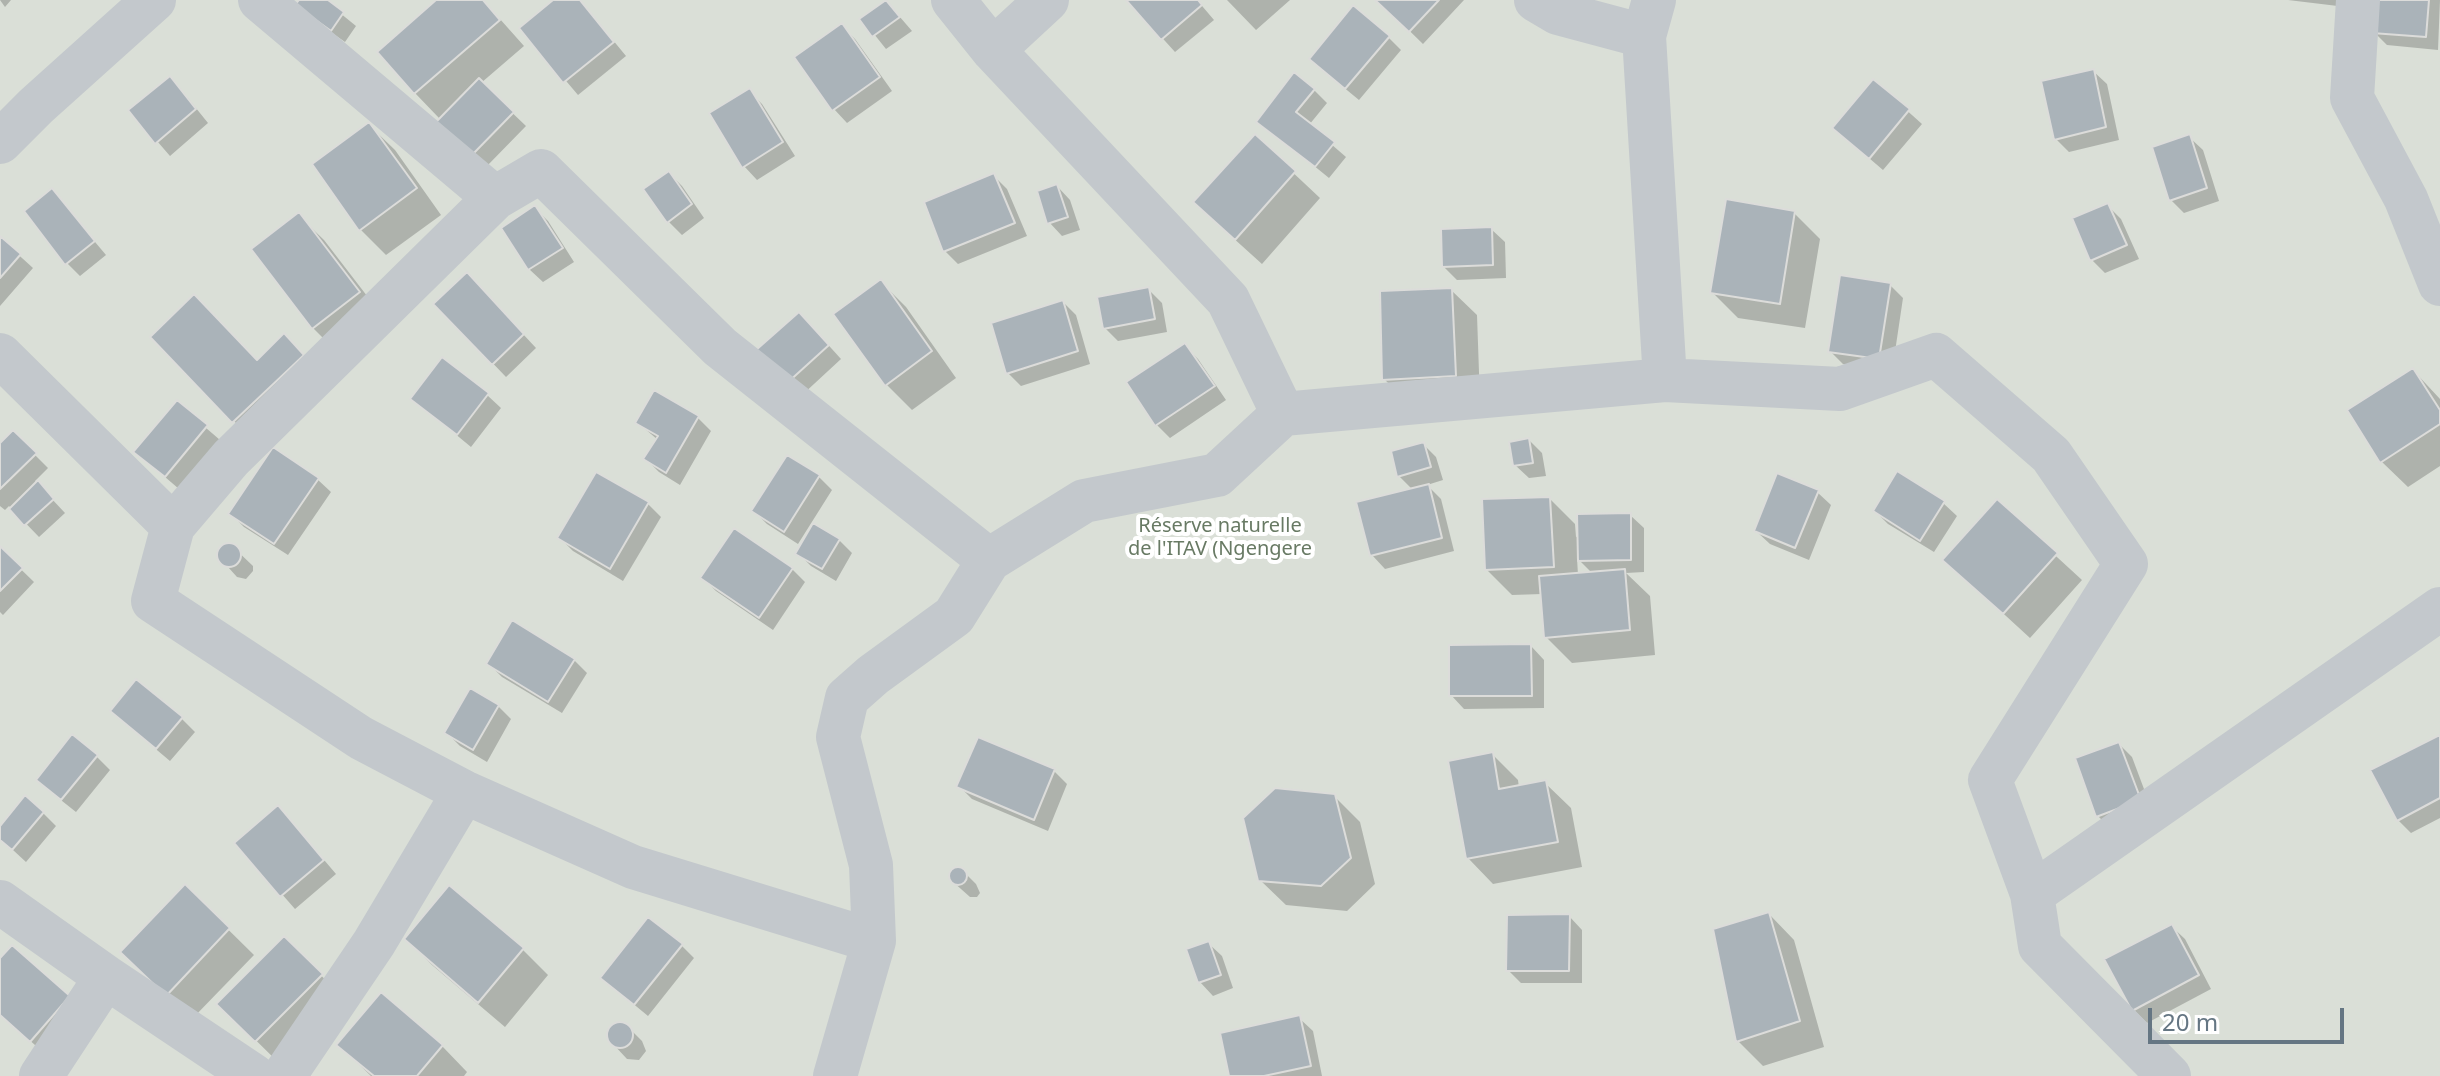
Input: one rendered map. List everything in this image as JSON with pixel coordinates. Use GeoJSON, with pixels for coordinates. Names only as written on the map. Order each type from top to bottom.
{"type":"FeatureCollection","features":[{"type":"Feature","properties":{"kind":"street"},"geometry":{"type":"LineString","coordinates":[[0,142],[154,0]]}},
{"type":"Feature","properties":{"kind":"street"},"geometry":{"type":"LineString","coordinates":[[260,0],[495,198]]}},
{"type":"Feature","properties":{"kind":"street"},"geometry":{"type":"LineString","coordinates":[[953,0],[993,50],[1228,300],[1283,414]]}},
{"type":"Feature","properties":{"kind":"street"},"geometry":{"type":"LineString","coordinates":[[993,50],[1047,0]]}},
{"type":"Feature","properties":{"kind":"street"},"geometry":{"type":"LineString","coordinates":[[1536,0],[1558,13],[1649,18],[1665,380]]}},
{"type":"Feature","properties":{"kind":"street"},"geometry":{"type":"LineString","coordinates":[[2358,0],[2352,98],[2406,199],[2440,284]]}},
{"type":"Feature","properties":{"kind":"street"},"geometry":{"type":"LineString","coordinates":[[874,941],[633,867],[464,792],[361,738],[153,601],[173,526],[231,458],[495,198],[541,171],[720,347],[989,560]]}},
{"type":"Feature","properties":{"kind":"street"},"geometry":{"type":"LineString","coordinates":[[0,355],[173,526]]}},
{"type":"Feature","properties":{"kind":"street"},"geometry":{"type":"LineString","coordinates":[[835,1076],[874,941],[871,865],[838,737],[847,698],[873,675],[954,616],[989,560],[1084,501],[1217,475],[1283,414],[1665,380],[1840,389],[1936,355],[2051,455],[2126,564],[1990,780],[2032,894],[2040,946],[2169,1076]]}},
{"type":"Feature","properties":{"kind":"street"},"geometry":{"type":"LineString","coordinates":[[2032,894],[2440,609]]}},
{"type":"Feature","properties":{"kind":"street"},"geometry":{"type":"LineString","coordinates":[[284,1076],[374,943],[464,792]]}},
{"type":"Feature","properties":{"kind":"street"},"geometry":{"type":"LineString","coordinates":[[0,902],[254,1076]]}},
{"type":"Feature","properties":{"kind":"street"},"geometry":{"type":"LineString","coordinates":[[41,1076],[106,977]]}},
{"type":"Feature","properties":{"kind":"green space","name":"Réserve naturelle de l'ITAV (Ngengere"},"geometry":{"type":"Polygon","coordinates":[[[0,0],[2440,0],[2440,1076],[0,1076],[0,0]]]}},
{"type":"Feature","properties":{"kind":"building"},"geometry":{"type":"Polygon","coordinates":[[[299,0],[328,0],[344,12],[331,31],[295,5],[299,0]]]}},
{"type":"Feature","properties":{"kind":"building"},"geometry":{"type":"Polygon","coordinates":[[[436,0],[483,0],[500,20],[414,94],[377,52],[436,0]]]}},
{"type":"Feature","properties":{"kind":"building"},"geometry":{"type":"Polygon","coordinates":[[[553,0],[580,0],[614,42],[563,83],[519,28],[553,0]]]}},
{"type":"Feature","properties":{"kind":"building"},"geometry":{"type":"Polygon","coordinates":[[[886,0],[900,17],[872,37],[859,19],[886,0]]]}},
{"type":"Feature","properties":{"kind":"building"},"geometry":{"type":"Polygon","coordinates":[[[1126,0],[1198,0],[1202,5],[1161,40],[1126,0]]]}},
{"type":"Feature","properties":{"kind":"building"},"geometry":{"type":"Polygon","coordinates":[[[1375,0],[1439,0],[1409,32],[1375,0]]]}},
{"type":"Feature","properties":{"kind":"building"},"geometry":{"type":"Polygon","coordinates":[[[2375,0],[2429,0],[2426,37],[2372,33],[2375,0]]]}},
{"type":"Feature","properties":{"kind":"building"},"geometry":{"type":"Polygon","coordinates":[[[1353,5],[1390,36],[1345,89],[1309,59],[1353,5]]]}},
{"type":"Feature","properties":{"kind":"building"},"geometry":{"type":"Polygon","coordinates":[[[842,23],[880,77],[832,111],[794,57],[842,23]]]}},
{"type":"Feature","properties":{"kind":"building"},"geometry":{"type":"Polygon","coordinates":[[[2094,69],[2106,127],[2054,140],[2041,81],[2094,69]]]}},
{"type":"Feature","properties":{"kind":"building"},"geometry":{"type":"Polygon","coordinates":[[[1294,72],[1315,89],[1296,112],[1335,142],[1315,167],[1256,122],[1294,72]]]}},
{"type":"Feature","properties":{"kind":"building"},"geometry":{"type":"Polygon","coordinates":[[[170,76],[196,109],[155,144],[128,110],[170,76]]]}},
{"type":"Feature","properties":{"kind":"building"},"geometry":{"type":"Polygon","coordinates":[[[479,78],[514,112],[471,156],[436,122],[479,78]]]}},
{"type":"Feature","properties":{"kind":"building"},"geometry":{"type":"Polygon","coordinates":[[[1873,79],[1910,109],[1869,159],[1832,128],[1873,79]]]}},
{"type":"Feature","properties":{"kind":"building"},"geometry":{"type":"Polygon","coordinates":[[[750,88],[783,142],[742,168],[709,113],[750,88]]]}},
{"type":"Feature","properties":{"kind":"building"},"geometry":{"type":"Polygon","coordinates":[[[369,122],[417,188],[359,231],[312,164],[369,122]]]}},
{"type":"Feature","properties":{"kind":"building"},"geometry":{"type":"Polygon","coordinates":[[[1255,134],[1296,171],[1235,240],[1193,202],[1255,134]]]}},
{"type":"Feature","properties":{"kind":"building"},"geometry":{"type":"Polygon","coordinates":[[[2190,134],[2207,188],[2169,201],[2152,147],[2190,134]]]}},
{"type":"Feature","properties":{"kind":"building"},"geometry":{"type":"Polygon","coordinates":[[[669,171],[692,204],[667,223],[643,189],[669,171]]]}},
{"type":"Feature","properties":{"kind":"building"},"geometry":{"type":"Polygon","coordinates":[[[994,173],[1015,223],[943,252],[924,202],[994,173]]]}},
{"type":"Feature","properties":{"kind":"building"},"geometry":{"type":"Polygon","coordinates":[[[1057,184],[1068,217],[1047,224],[1037,191],[1057,184]]]}},
{"type":"Feature","properties":{"kind":"building"},"geometry":{"type":"Polygon","coordinates":[[[52,188],[95,241],[65,265],[24,211],[52,188]]]}},
{"type":"Feature","properties":{"kind":"building"},"geometry":{"type":"Polygon","coordinates":[[[1726,199],[1795,211],[1780,304],[1710,293],[1726,199]]]}},
{"type":"Feature","properties":{"kind":"building"},"geometry":{"type":"Polygon","coordinates":[[[2108,203],[2127,245],[2090,261],[2072,218],[2108,203]]]}},
{"type":"Feature","properties":{"kind":"building"},"geometry":{"type":"Polygon","coordinates":[[[535,205],[563,248],[528,270],[501,228],[535,205]]]}},
{"type":"Feature","properties":{"kind":"building"},"geometry":{"type":"Polygon","coordinates":[[[299,212],[360,292],[312,329],[251,249],[299,212]]]}},
{"type":"Feature","properties":{"kind":"building"},"geometry":{"type":"Polygon","coordinates":[[[1492,227],[1493,265],[1442,267],[1441,229],[1492,227]]]}},
{"type":"Feature","properties":{"kind":"building"},"geometry":{"type":"Polygon","coordinates":[[[0,236],[21,254],[0,278],[0,236]]]}},
{"type":"Feature","properties":{"kind":"building"},"geometry":{"type":"Polygon","coordinates":[[[467,272],[524,334],[492,365],[433,304],[467,272]]]}},
{"type":"Feature","properties":{"kind":"building"},"geometry":{"type":"Polygon","coordinates":[[[1840,275],[1891,283],[1879,359],[1828,352],[1840,275]]]}},
{"type":"Feature","properties":{"kind":"building"},"geometry":{"type":"Polygon","coordinates":[[[881,279],[932,351],[885,386],[833,314],[881,279]]]}},
{"type":"Feature","properties":{"kind":"building"},"geometry":{"type":"Polygon","coordinates":[[[1149,287],[1155,319],[1103,329],[1097,297],[1149,287]]]}},
{"type":"Feature","properties":{"kind":"building"},"geometry":{"type":"Polygon","coordinates":[[[1452,288],[1456,376],[1382,380],[1380,291],[1452,288]]]}},
{"type":"Feature","properties":{"kind":"building"},"geometry":{"type":"Polygon","coordinates":[[[194,294],[257,360],[284,333],[304,355],[232,423],[150,337],[194,294]]]}},
{"type":"Feature","properties":{"kind":"building"},"geometry":{"type":"Polygon","coordinates":[[[1063,300],[1078,351],[1006,374],[991,323],[1063,300]]]}},
{"type":"Feature","properties":{"kind":"building"},"geometry":{"type":"Polygon","coordinates":[[[799,312],[829,345],[786,384],[756,350],[799,312]]]}},
{"type":"Feature","properties":{"kind":"building"},"geometry":{"type":"Polygon","coordinates":[[[1185,343],[1215,386],[1155,426],[1126,382],[1185,343]]]}},
{"type":"Feature","properties":{"kind":"building"},"geometry":{"type":"Polygon","coordinates":[[[442,357],[489,393],[457,435],[410,399],[442,357]]]}},
{"type":"Feature","properties":{"kind":"building"},"geometry":{"type":"Polygon","coordinates":[[[2413,368],[2440,410],[2440,424],[2380,463],[2347,410],[2413,368]]]}},
{"type":"Feature","properties":{"kind":"building"},"geometry":{"type":"Polygon","coordinates":[[[654,390],[699,416],[666,473],[643,459],[658,436],[635,423],[654,390]]]}},
{"type":"Feature","properties":{"kind":"building"},"geometry":{"type":"Polygon","coordinates":[[[177,400],[208,425],[165,477],[133,452],[177,400]]]}},
{"type":"Feature","properties":{"kind":"building"},"geometry":{"type":"Polygon","coordinates":[[[13,430],[37,453],[0,489],[0,443],[13,430]]]}},
{"type":"Feature","properties":{"kind":"building"},"geometry":{"type":"Polygon","coordinates":[[[1529,438],[1533,463],[1513,466],[1509,442],[1529,438]]]}},
{"type":"Feature","properties":{"kind":"building"},"geometry":{"type":"Polygon","coordinates":[[[1424,442],[1431,467],[1397,477],[1391,451],[1424,442]]]}},
{"type":"Feature","properties":{"kind":"building"},"geometry":{"type":"Polygon","coordinates":[[[273,447],[319,478],[274,544],[228,514],[273,447]]]}},
{"type":"Feature","properties":{"kind":"building"},"geometry":{"type":"Polygon","coordinates":[[[787,455],[820,475],[784,532],[751,511],[787,455]]]}},
{"type":"Feature","properties":{"kind":"building"},"geometry":{"type":"Polygon","coordinates":[[[1897,471],[1945,501],[1920,541],[1873,511],[1897,471]]]}},
{"type":"Feature","properties":{"kind":"building"},"geometry":{"type":"Polygon","coordinates":[[[596,472],[649,502],[610,569],[557,538],[596,472]]]}},
{"type":"Feature","properties":{"kind":"building"},"geometry":{"type":"Polygon","coordinates":[[[1777,473],[1819,490],[1795,548],[1754,531],[1777,473]]]}},
{"type":"Feature","properties":{"kind":"building"},"geometry":{"type":"Polygon","coordinates":[[[38,480],[54,499],[24,526],[9,509],[38,480]]]}},
{"type":"Feature","properties":{"kind":"building"},"geometry":{"type":"Polygon","coordinates":[[[1429,484],[1442,538],[1370,556],[1356,502],[1429,484]]]}},
{"type":"Feature","properties":{"kind":"building"},"geometry":{"type":"Polygon","coordinates":[[[1550,497],[1554,567],[1485,570],[1482,499],[1550,497]]]}},
{"type":"Feature","properties":{"kind":"building"},"geometry":{"type":"Polygon","coordinates":[[[1997,499],[2058,553],[2003,614],[1942,560],[1997,499]]]}},
{"type":"Feature","properties":{"kind":"building"},"geometry":{"type":"Polygon","coordinates":[[[1631,513],[1631,560],[1578,561],[1577,514],[1631,513]]]}},
{"type":"Feature","properties":{"kind":"building"},"geometry":{"type":"Polygon","coordinates":[[[813,523],[840,539],[822,569],[795,554],[813,523]]]}},
{"type":"Feature","properties":{"kind":"building"},"geometry":{"type":"Polygon","coordinates":[[[734,528],[793,568],[759,618],[700,578],[734,528]]]}},
{"type":"Feature","properties":{"kind":"building"},"geometry":{"type":"Polygon","coordinates":[[[229,543],[240,550],[241,555],[234,566],[229,567],[218,560],[217,555],[224,544],[229,543]]]}},
{"type":"Feature","properties":{"kind":"building"},"geometry":{"type":"Polygon","coordinates":[[[0,546],[23,568],[0,591],[0,546]]]}},
{"type":"Feature","properties":{"kind":"building"},"geometry":{"type":"Polygon","coordinates":[[[1625,569],[1630,630],[1544,638],[1539,576],[1625,569]]]}},
{"type":"Feature","properties":{"kind":"building"},"geometry":{"type":"Polygon","coordinates":[[[512,620],[575,659],[548,702],[486,664],[512,620]]]}},
{"type":"Feature","properties":{"kind":"building"},"geometry":{"type":"Polygon","coordinates":[[[1531,644],[1532,696],[1449,696],[1449,645],[1531,644]]]}},
{"type":"Feature","properties":{"kind":"building"},"geometry":{"type":"Polygon","coordinates":[[[136,679],[183,717],[156,749],[110,711],[136,679]]]}},
{"type":"Feature","properties":{"kind":"building"},"geometry":{"type":"Polygon","coordinates":[[[470,688],[499,705],[473,750],[444,733],[470,688]]]}},
{"type":"Feature","properties":{"kind":"building"},"geometry":{"type":"Polygon","coordinates":[[[72,734],[98,755],[61,800],[36,780],[72,734]]]}},
{"type":"Feature","properties":{"kind":"building"},"geometry":{"type":"Polygon","coordinates":[[[2440,735],[2440,798],[2397,821],[2370,770],[2440,735]]]}},
{"type":"Feature","properties":{"kind":"building"},"geometry":{"type":"Polygon","coordinates":[[[978,737],[1055,769],[1034,820],[956,787],[978,737]]]}},
{"type":"Feature","properties":{"kind":"building"},"geometry":{"type":"Polygon","coordinates":[[[2119,742],[2141,800],[2096,817],[2075,758],[2119,742]]]}},
{"type":"Feature","properties":{"kind":"building"},"geometry":{"type":"Polygon","coordinates":[[[1493,752],[1499,789],[1546,780],[1558,842],[1466,859],[1448,761],[1493,752]]]}},
{"type":"Feature","properties":{"kind":"building"},"geometry":{"type":"Polygon","coordinates":[[[1275,788],[1335,794],[1351,858],[1321,886],[1258,881],[1243,818],[1275,788]]]}},
{"type":"Feature","properties":{"kind":"building"},"geometry":{"type":"Polygon","coordinates":[[[25,795],[44,812],[12,850],[0,840],[0,826],[25,795]]]}},
{"type":"Feature","properties":{"kind":"building"},"geometry":{"type":"Polygon","coordinates":[[[278,805],[324,860],[280,897],[234,843],[278,805]]]}},
{"type":"Feature","properties":{"kind":"building"},"geometry":{"type":"Polygon","coordinates":[[[954,867],[962,867],[967,876],[965,883],[954,885],[949,880],[949,872],[954,867]]]}},
{"type":"Feature","properties":{"kind":"building"},"geometry":{"type":"Polygon","coordinates":[[[185,884],[230,928],[166,996],[120,952],[185,884]]]}},
{"type":"Feature","properties":{"kind":"building"},"geometry":{"type":"Polygon","coordinates":[[[449,885],[524,948],[478,1003],[404,939],[449,885]]]}},
{"type":"Feature","properties":{"kind":"building"},"geometry":{"type":"Polygon","coordinates":[[[1769,912],[1800,1021],[1736,1042],[1713,929],[1769,912]]]}},
{"type":"Feature","properties":{"kind":"building"},"geometry":{"type":"Polygon","coordinates":[[[1570,914],[1569,971],[1506,971],[1507,915],[1570,914]]]}},
{"type":"Feature","properties":{"kind":"building"},"geometry":{"type":"Polygon","coordinates":[[[648,917],[683,944],[634,1005],[600,978],[648,917]]]}},
{"type":"Feature","properties":{"kind":"building"},"geometry":{"type":"Polygon","coordinates":[[[2172,924],[2199,975],[2132,1011],[2104,959],[2172,924]]]}},
{"type":"Feature","properties":{"kind":"building"},"geometry":{"type":"Polygon","coordinates":[[[284,936],[323,974],[255,1042],[216,1004],[284,936]]]}},
{"type":"Feature","properties":{"kind":"building"},"geometry":{"type":"Polygon","coordinates":[[[1209,941],[1221,975],[1198,983],[1186,949],[1209,941]]]}},
{"type":"Feature","properties":{"kind":"building"},"geometry":{"type":"Polygon","coordinates":[[[12,945],[70,996],[30,1042],[0,1015],[0,958],[12,945]]]}},
{"type":"Feature","properties":{"kind":"building"},"geometry":{"type":"Polygon","coordinates":[[[381,992],[443,1045],[417,1076],[374,1076],[336,1045],[381,992]]]}},
{"type":"Feature","properties":{"kind":"building"},"geometry":{"type":"Polygon","coordinates":[[[1300,1015],[1311,1066],[1264,1076],[1229,1076],[1220,1033],[1300,1015]]]}},
{"type":"Feature","properties":{"kind":"building"},"geometry":{"type":"Polygon","coordinates":[[[620,1022],[629,1026],[633,1035],[629,1044],[620,1048],[611,1044],[607,1035],[611,1026],[620,1022]]]}}]}
